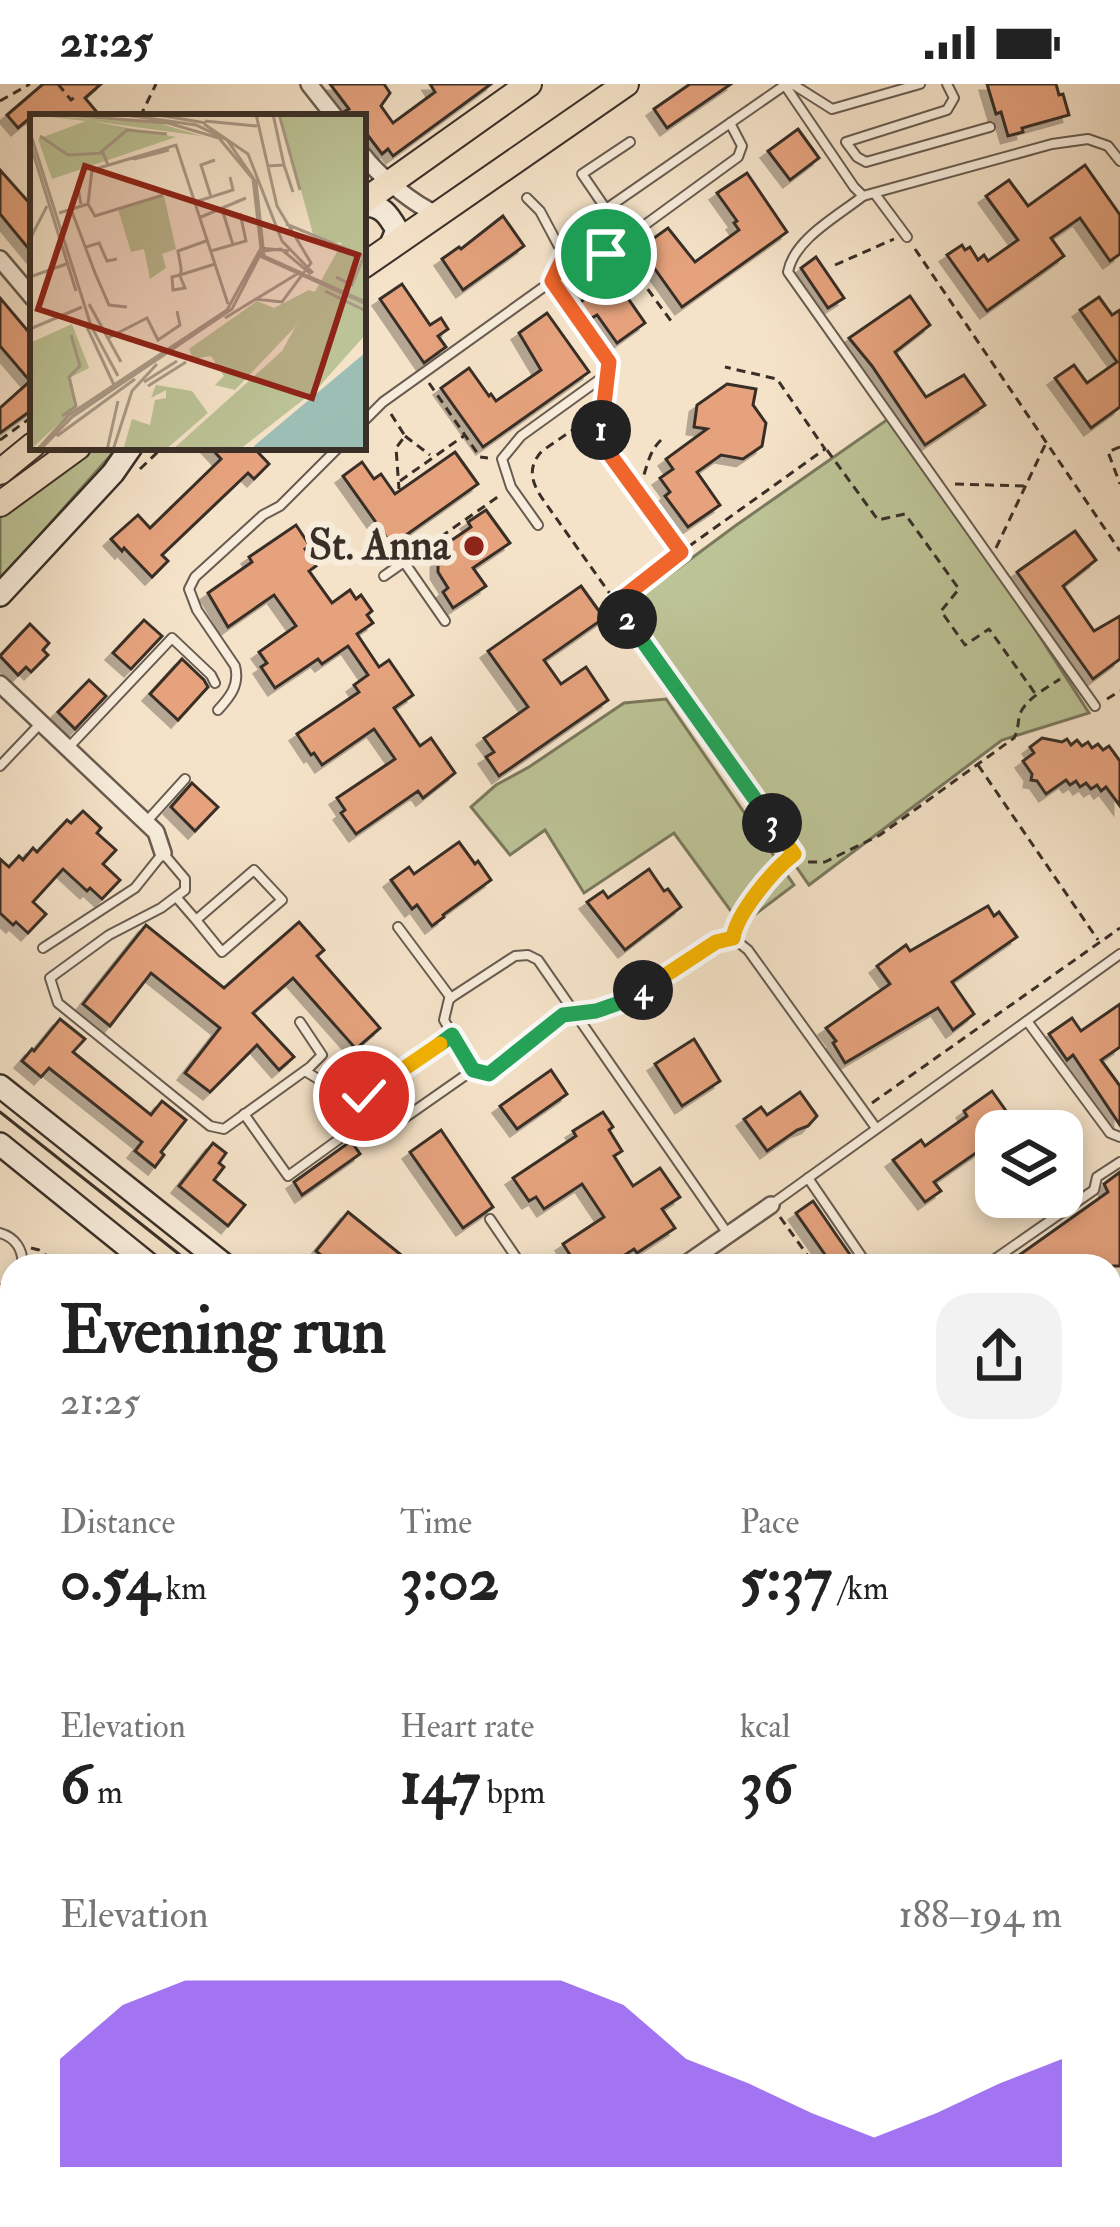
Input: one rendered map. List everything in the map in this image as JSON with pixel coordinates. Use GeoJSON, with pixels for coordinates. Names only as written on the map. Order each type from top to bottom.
{"type":"FeatureCollection","features":[{"type":"Feature","properties":{"kind":"main road"},"geometry":{"type":"LineString","coordinates":[[366,201],[530,84]]}},
{"type":"Feature","properties":{"kind":"main road"},"geometry":{"type":"LineString","coordinates":[[366,264],[626,84]]}},
{"type":"Feature","properties":{"kind":"main road"},"geometry":{"type":"LineString","coordinates":[[366,203],[388,214],[397,230],[390,248]]}},
{"type":"Feature","properties":{"kind":"main road"},"geometry":{"type":"LineString","coordinates":[[0,458],[30,444]]}},
{"type":"Feature","properties":{"kind":"main road"},"geometry":{"type":"LineString","coordinates":[[0,472],[30,446]]}},
{"type":"Feature","properties":{"kind":"main road"},"geometry":{"type":"LineString","coordinates":[[0,504],[74,450]]}},
{"type":"Feature","properties":{"kind":"main road"},"geometry":{"type":"LineString","coordinates":[[113,473],[128,450]]}},
{"type":"Feature","properties":{"kind":"main road"},"geometry":{"type":"LineString","coordinates":[[0,595],[113,473],[140,450]]}},
{"type":"Feature","properties":{"kind":"main road"},"geometry":{"type":"LineString","coordinates":[[0,1086],[211,1254]]}},
{"type":"Feature","properties":{"kind":"main road"},"geometry":{"type":"LineString","coordinates":[[0,1144],[136,1254]]}},
{"type":"Feature","properties":{"kind":"street"},"geometry":{"type":"LineString","coordinates":[[309,84],[332,114]]}},
{"type":"Feature","properties":{"kind":"street"},"geometry":{"type":"LineString","coordinates":[[366,159],[408,199],[437,214]]}},
{"type":"Feature","properties":{"kind":"street"},"geometry":{"type":"LineString","coordinates":[[0,259],[30,294]]}},
{"type":"Feature","properties":{"kind":"street"},"geometry":{"type":"LineString","coordinates":[[0,684],[156,832],[164,853]]}},
{"type":"Feature","properties":{"kind":"street"},"geometry":{"type":"LineString","coordinates":[[700,1254],[771,1205]]}},
{"type":"Feature","properties":{"kind":"lane"},"geometry":{"type":"LineString","coordinates":[[730,123],[742,146],[739,157],[631,235],[622,254],[606,254],[591,237],[593,218],[785,84],[794,84],[832,109],[920,84]]}},
{"type":"Feature","properties":{"kind":"lane"},"geometry":{"type":"LineString","coordinates":[[785,84],[863,196]]}},
{"type":"Feature","properties":{"kind":"lane"},"geometry":{"type":"LineString","coordinates":[[946,84],[954,98],[947,110],[846,142],[866,162],[990,128]]}},
{"type":"Feature","properties":{"kind":"lane"},"geometry":{"type":"LineString","coordinates":[[1095,706],[788,272],[790,259],[808,240],[863,196],[1052,144],[1088,139],[1108,146],[1120,161]]}},
{"type":"Feature","properties":{"kind":"lane"},"geometry":{"type":"LineString","coordinates":[[606,208],[582,174],[630,142]]}},
{"type":"Feature","properties":{"kind":"lane"},"geometry":{"type":"LineString","coordinates":[[875,194],[907,237]]}},
{"type":"Feature","properties":{"kind":"lane"},"geometry":{"type":"LineString","coordinates":[[527,198],[540,211],[564,256]]}},
{"type":"Feature","properties":{"kind":"lane"},"geometry":{"type":"LineString","coordinates":[[366,419],[552,281],[564,256],[591,237]]}},
{"type":"Feature","properties":{"kind":"lane"},"geometry":{"type":"LineString","coordinates":[[538,525],[511,488],[502,459],[521,436],[607,374],[609,362],[552,281]]}},
{"type":"Feature","properties":{"kind":"lane"},"geometry":{"type":"LineString","coordinates":[[218,710],[231,697],[236,666],[197,610],[189,589],[195,577],[263,514],[280,506],[336,450]]}},
{"type":"Feature","properties":{"kind":"lane"},"geometry":{"type":"LineString","coordinates":[[384,576],[404,562],[446,621]]}},
{"type":"Feature","properties":{"kind":"lane"},"geometry":{"type":"LineString","coordinates":[[68,748],[172,638],[214,683]]}},
{"type":"Feature","properties":{"kind":"lane"},"geometry":{"type":"LineString","coordinates":[[0,766],[41,723]]}},
{"type":"Feature","properties":{"kind":"lane"},"geometry":{"type":"LineString","coordinates":[[146,822],[185,779]]}},
{"type":"Feature","properties":{"kind":"lane"},"geometry":{"type":"LineString","coordinates":[[43,947],[135,888],[164,853],[185,879],[185,890],[109,935],[50,978],[58,1004],[210,1126],[224,1129],[322,1055],[301,1022]]}},
{"type":"Feature","properties":{"kind":"lane"},"geometry":{"type":"LineString","coordinates":[[177,898],[222,952],[282,900],[254,869],[196,920]]}},
{"type":"Feature","properties":{"kind":"lane"},"geometry":{"type":"LineString","coordinates":[[398,927],[451,998]]}},
{"type":"Feature","properties":{"kind":"lane"},"geometry":{"type":"LineString","coordinates":[[728,1235],[573,1013],[538,960],[515,956],[451,998],[444,1020],[473,1070],[489,1074],[563,1015],[573,1013],[596,1011],[622,1002],[716,942],[733,938],[748,950],[876,1128]]}},
{"type":"Feature","properties":{"kind":"lane"},"geometry":{"type":"LineString","coordinates":[[771,1205],[1120,954]]}},
{"type":"Feature","properties":{"kind":"lane"},"geometry":{"type":"LineString","coordinates":[[1027,1021],[1110,1133],[1120,1137]]}},
{"type":"Feature","properties":{"kind":"lane"},"geometry":{"type":"LineString","coordinates":[[452,1035],[364,1096],[359,1106],[380,1135],[473,1070]]}},
{"type":"Feature","properties":{"kind":"lane"},"geometry":{"type":"LineString","coordinates":[[244,1114],[288,1176],[353,1129],[318,1079],[304,1071]]}},
{"type":"Feature","properties":{"kind":"lane"},"geometry":{"type":"LineString","coordinates":[[1003,1254],[1094,1190],[1097,1177],[1120,1162]]}},
{"type":"Feature","properties":{"kind":"lane"},"geometry":{"type":"LineString","coordinates":[[808,1178],[860,1254]]}},
{"type":"Feature","properties":{"kind":"lane"},"geometry":{"type":"LineString","coordinates":[[490,1219],[514,1254]]}},
{"type":"Feature","properties":{"kind":"lane"},"geometry":{"type":"LineString","coordinates":[[0,1233],[15,1241],[21,1254]]}},
{"type":"Feature","properties":{"kind":"path"},"geometry":{"type":"LineString","coordinates":[[0,101],[30,84]]}},
{"type":"Feature","properties":{"kind":"path"},"geometry":{"type":"LineString","coordinates":[[58,84],[71,100],[76,96]]}},
{"type":"Feature","properties":{"kind":"path"},"geometry":{"type":"LineString","coordinates":[[141,114],[156,84]]}},
{"type":"Feature","properties":{"kind":"path"},"geometry":{"type":"LineString","coordinates":[[836,265],[907,237],[1120,550]]}},
{"type":"Feature","properties":{"kind":"path"},"geometry":{"type":"LineString","coordinates":[[622,254],[671,321]]}},
{"type":"Feature","properties":{"kind":"path"},"geometry":{"type":"LineString","coordinates":[[725,367],[777,379],[878,520],[905,514],[959,589],[941,611],[965,645],[989,629],[1037,696]]}},
{"type":"Feature","properties":{"kind":"path"},"geometry":{"type":"LineString","coordinates":[[423,374],[480,457],[502,459]]}},
{"type":"Feature","properties":{"kind":"path"},"geometry":{"type":"LineString","coordinates":[[607,374],[600,441],[681,552]]}},
{"type":"Feature","properties":{"kind":"path"},"geometry":{"type":"LineString","coordinates":[[383,402],[405,436],[431,456]]}},
{"type":"Feature","properties":{"kind":"path"},"geometry":{"type":"LineString","coordinates":[[604,409],[535,458],[534,488],[803,862],[824,862],[880,835],[1014,738],[1022,710],[1070,672]]}},
{"type":"Feature","properties":{"kind":"path"},"geometry":{"type":"LineString","coordinates":[[0,440],[30,418]]}},
{"type":"Feature","properties":{"kind":"path"},"geometry":{"type":"LineString","coordinates":[[405,436],[396,448],[399,485],[431,456],[465,435]]}},
{"type":"Feature","properties":{"kind":"path"},"geometry":{"type":"LineString","coordinates":[[637,492],[650,451],[661,440]]}},
{"type":"Feature","properties":{"kind":"path"},"geometry":{"type":"LineString","coordinates":[[991,561],[1046,441]]}},
{"type":"Feature","properties":{"kind":"path"},"geometry":{"type":"LineString","coordinates":[[1120,447],[1108,452],[1120,484]]}},
{"type":"Feature","properties":{"kind":"path"},"geometry":{"type":"LineString","coordinates":[[616,603],[825,449]]}},
{"type":"Feature","properties":{"kind":"path"},"geometry":{"type":"LineString","coordinates":[[937,484],[1025,486]]}},
{"type":"Feature","properties":{"kind":"path"},"geometry":{"type":"LineString","coordinates":[[404,562],[511,488]]}},
{"type":"Feature","properties":{"kind":"path"},"geometry":{"type":"LineString","coordinates":[[1095,706],[1120,691]]}},
{"type":"Feature","properties":{"kind":"path"},"geometry":{"type":"LineString","coordinates":[[977,764],[1100,942]]}},
{"type":"Feature","properties":{"kind":"path"},"geometry":{"type":"LineString","coordinates":[[733,938],[736,923],[794,854]]}},
{"type":"Feature","properties":{"kind":"path"},"geometry":{"type":"LineString","coordinates":[[863,1109],[1120,928]]}},
{"type":"Feature","properties":{"kind":"path"},"geometry":{"type":"LineString","coordinates":[[771,1205],[807,1254]]}},
{"type":"Feature","properties":{"kind":"path"},"geometry":{"type":"LineString","coordinates":[[20,1249],[44,1254]]}},
{"type":"Feature","properties":{"kind":"green space"},"geometry":{"type":"Polygon","coordinates":[[[891,417],[1089,713],[1002,740],[809,885],[619,612],[891,417]]]}},
{"type":"Feature","properties":{"kind":"green space"},"geometry":{"type":"Polygon","coordinates":[[[88,450],[115,450],[0,580],[0,515],[88,450]]]}},
{"type":"Feature","properties":{"kind":"green space"},"geometry":{"type":"Polygon","coordinates":[[[666,699],[794,885],[741,925],[674,833],[584,893],[545,830],[510,855],[471,807],[496,785],[624,703],[666,699]]]}},
{"type":"Feature","properties":{"kind":"building"},"geometry":{"type":"Polygon","coordinates":[[[43,84],[101,84],[85,98],[98,114],[30,114],[18,128],[7,115],[43,84]]]}},
{"type":"Feature","properties":{"kind":"building"},"geometry":{"type":"Polygon","coordinates":[[[330,84],[384,84],[390,93],[381,106],[393,123],[435,92],[430,84],[491,84],[393,156],[388,149],[382,154],[366,133],[366,114],[346,114],[349,109],[330,84]]]}},
{"type":"Feature","properties":{"kind":"building"},"geometry":{"type":"Polygon","coordinates":[[[690,84],[731,84],[667,128],[654,109],[690,84]]]}},
{"type":"Feature","properties":{"kind":"building"},"geometry":{"type":"Polygon","coordinates":[[[987,84],[1056,84],[1069,115],[1008,136],[987,84]]]}},
{"type":"Feature","properties":{"kind":"building"},"geometry":{"type":"Polygon","coordinates":[[[798,129],[819,158],[790,180],[768,151],[798,129]]]}},
{"type":"Feature","properties":{"kind":"building"},"geometry":{"type":"Polygon","coordinates":[[[1085,165],[1120,215],[1120,254],[1110,261],[1080,218],[1051,238],[1064,256],[987,311],[947,255],[962,245],[965,250],[970,247],[978,260],[984,255],[988,261],[1018,240],[986,196],[1009,180],[1028,206],[1085,165]]]}},
{"type":"Feature","properties":{"kind":"building"},"geometry":{"type":"Polygon","coordinates":[[[0,170],[30,204],[30,250],[0,214],[0,170]]]}},
{"type":"Feature","properties":{"kind":"building"},"geometry":{"type":"Polygon","coordinates":[[[747,173],[787,232],[682,307],[640,248],[668,228],[695,262],[739,230],[717,193],[747,173]]]}},
{"type":"Feature","properties":{"kind":"building"},"geometry":{"type":"Polygon","coordinates":[[[503,216],[524,246],[463,290],[442,259],[503,216]]]}},
{"type":"Feature","properties":{"kind":"building"},"geometry":{"type":"Polygon","coordinates":[[[816,257],[844,298],[828,308],[801,268],[816,257]]]}},
{"type":"Feature","properties":{"kind":"building"},"geometry":{"type":"Polygon","coordinates":[[[594,259],[609,280],[620,274],[631,290],[625,294],[645,323],[617,343],[597,315],[590,319],[579,304],[588,295],[573,274],[594,259]]]}},
{"type":"Feature","properties":{"kind":"building"},"geometry":{"type":"Polygon","coordinates":[[[402,284],[430,325],[441,318],[448,329],[438,336],[446,347],[424,363],[380,299],[402,284]]]}},
{"type":"Feature","properties":{"kind":"building"},"geometry":{"type":"Polygon","coordinates":[[[910,296],[930,325],[895,352],[926,397],[964,375],[985,405],[925,445],[849,338],[910,296]]]}},
{"type":"Feature","properties":{"kind":"building"},"geometry":{"type":"Polygon","coordinates":[[[1099,297],[1112,315],[1120,310],[1120,407],[1091,428],[1055,378],[1074,365],[1087,383],[1117,362],[1080,310],[1099,297]]]}},
{"type":"Feature","properties":{"kind":"building"},"geometry":{"type":"Polygon","coordinates":[[[0,298],[30,333],[30,381],[0,346],[0,298]]]}},
{"type":"Feature","properties":{"kind":"building"},"geometry":{"type":"Polygon","coordinates":[[[547,313],[589,372],[483,447],[441,388],[469,368],[496,401],[541,370],[519,333],[547,313]]]}},
{"type":"Feature","properties":{"kind":"building"},"geometry":{"type":"Polygon","coordinates":[[[30,381],[30,411],[0,433],[0,408],[30,381]]]}},
{"type":"Feature","properties":{"kind":"building"},"geometry":{"type":"Polygon","coordinates":[[[727,384],[756,389],[753,405],[766,423],[762,446],[743,459],[721,455],[697,472],[720,505],[688,527],[665,496],[670,492],[660,478],[673,469],[666,459],[707,429],[694,427],[697,405],[727,384]]]}},
{"type":"Feature","properties":{"kind":"building"},"geometry":{"type":"Polygon","coordinates":[[[213,450],[256,450],[269,464],[254,479],[248,473],[162,555],[168,561],[152,577],[111,539],[138,515],[150,528],[221,459],[213,450]]]}},
{"type":"Feature","properties":{"kind":"building"},"geometry":{"type":"Polygon","coordinates":[[[455,452],[478,484],[392,545],[343,476],[362,462],[374,479],[381,474],[395,494],[455,452]]]}},
{"type":"Feature","properties":{"kind":"building","name":"St. Anna"},"geometry":{"type":"Polygon","coordinates":[[[486,510],[510,543],[473,568],[486,586],[453,608],[443,592],[448,588],[438,572],[438,561],[449,542],[486,510]]]}},
{"type":"Feature","properties":{"kind":"building"},"geometry":{"type":"Polygon","coordinates":[[[296,525],[316,566],[309,571],[332,603],[350,590],[356,599],[361,595],[372,611],[367,615],[373,623],[357,634],[379,667],[389,660],[413,695],[394,708],[420,746],[431,738],[455,773],[423,798],[418,791],[356,834],[337,798],[395,759],[374,729],[322,765],[297,734],[359,692],[354,685],[368,675],[348,646],[322,664],[318,659],[275,688],[261,667],[267,663],[259,652],[296,626],[274,595],[228,627],[208,593],[296,525]]]}},
{"type":"Feature","properties":{"kind":"building"},"geometry":{"type":"Polygon","coordinates":[[[1075,531],[1096,560],[1063,586],[1094,631],[1120,616],[1120,659],[1093,679],[1017,572],[1075,531]]]}},
{"type":"Feature","properties":{"kind":"building"},"geometry":{"type":"Polygon","coordinates":[[[581,586],[604,618],[544,660],[561,684],[586,667],[608,700],[499,776],[486,757],[494,752],[484,738],[528,707],[488,651],[581,586]]]}},
{"type":"Feature","properties":{"kind":"building"},"geometry":{"type":"Polygon","coordinates":[[[144,620],[162,636],[131,669],[113,653],[144,620]]]}},
{"type":"Feature","properties":{"kind":"building"},"geometry":{"type":"Polygon","coordinates":[[[30,624],[49,643],[43,650],[48,655],[31,672],[26,667],[18,675],[0,656],[30,624]]]}},
{"type":"Feature","properties":{"kind":"building"},"geometry":{"type":"Polygon","coordinates":[[[182,659],[208,687],[178,720],[150,694],[182,659]]]}},
{"type":"Feature","properties":{"kind":"building"},"geometry":{"type":"Polygon","coordinates":[[[89,680],[106,696],[75,729],[58,712],[89,680]]]}},
{"type":"Feature","properties":{"kind":"building"},"geometry":{"type":"Polygon","coordinates":[[[1042,738],[1067,739],[1071,745],[1077,740],[1082,746],[1088,742],[1103,750],[1109,746],[1120,761],[1120,806],[1106,787],[1091,789],[1086,783],[1080,787],[1076,781],[1070,785],[1066,780],[1046,794],[1031,780],[1023,761],[1042,738]]]}},
{"type":"Feature","properties":{"kind":"building"},"geometry":{"type":"Polygon","coordinates":[[[192,783],[218,807],[195,831],[171,807],[192,783]]]}},
{"type":"Feature","properties":{"kind":"building"},"geometry":{"type":"Polygon","coordinates":[[[83,811],[116,850],[103,864],[120,880],[102,899],[63,869],[33,902],[46,914],[28,933],[0,913],[0,859],[9,867],[33,848],[37,852],[67,820],[71,823],[83,811]]]}},
{"type":"Feature","properties":{"kind":"building"},"geometry":{"type":"Polygon","coordinates":[[[459,842],[491,880],[432,926],[417,905],[412,909],[391,880],[409,867],[414,874],[459,842]]]}},
{"type":"Feature","properties":{"kind":"building"},"geometry":{"type":"Polygon","coordinates":[[[649,869],[681,907],[625,950],[587,902],[603,891],[608,898],[649,869]]]}},
{"type":"Feature","properties":{"kind":"building"},"geometry":{"type":"Polygon","coordinates":[[[988,906],[994,916],[999,912],[1017,937],[952,982],[974,1014],[953,1030],[938,1008],[845,1063],[826,1028],[890,984],[877,966],[906,945],[910,951],[988,906]]]}},
{"type":"Feature","properties":{"kind":"building"},"geometry":{"type":"Polygon","coordinates":[[[299,922],[324,950],[317,956],[380,1028],[356,1049],[293,978],[253,1013],[294,1057],[279,1070],[257,1045],[210,1092],[185,1073],[220,1028],[151,973],[110,1026],[83,1004],[146,925],[224,988],[299,922]]]}},
{"type":"Feature","properties":{"kind":"building"},"geometry":{"type":"Polygon","coordinates":[[[1120,1004],[1120,1047],[1101,1060],[1120,1086],[1120,1125],[1073,1055],[1067,1060],[1049,1034],[1072,1018],[1081,1031],[1120,1004]]]}},
{"type":"Feature","properties":{"kind":"building"},"geometry":{"type":"Polygon","coordinates":[[[60,1019],[85,1039],[73,1052],[151,1115],[162,1101],[186,1120],[155,1167],[135,1151],[142,1142],[49,1068],[41,1077],[22,1061],[60,1019]]]}},
{"type":"Feature","properties":{"kind":"building"},"geometry":{"type":"Polygon","coordinates":[[[694,1039],[720,1081],[682,1106],[655,1064],[694,1039]]]}},
{"type":"Feature","properties":{"kind":"building"},"geometry":{"type":"Polygon","coordinates":[[[551,1070],[567,1094],[517,1129],[500,1106],[551,1070]]]}},
{"type":"Feature","properties":{"kind":"building"},"geometry":{"type":"Polygon","coordinates":[[[992,1091],[1005,1110],[975,1110],[975,1154],[934,1182],[941,1191],[925,1202],[893,1160],[921,1140],[925,1146],[967,1116],[964,1111],[992,1091]]]}},
{"type":"Feature","properties":{"kind":"building"},"geometry":{"type":"Polygon","coordinates":[[[800,1092],[817,1116],[767,1151],[744,1119],[761,1107],[767,1115],[800,1092]]]}},
{"type":"Feature","properties":{"kind":"building"},"geometry":{"type":"Polygon","coordinates":[[[603,1112],[622,1151],[614,1156],[633,1186],[660,1168],[680,1197],[662,1209],[675,1228],[637,1253],[634,1249],[626,1254],[569,1254],[563,1244],[604,1217],[582,1184],[544,1209],[536,1197],[529,1201],[513,1178],[576,1136],[573,1131],[603,1112]]]}},
{"type":"Feature","properties":{"kind":"building"},"geometry":{"type":"Polygon","coordinates":[[[441,1130],[493,1207],[463,1228],[410,1152],[441,1130]]]}},
{"type":"Feature","properties":{"kind":"building"},"geometry":{"type":"Polygon","coordinates":[[[351,1141],[360,1154],[302,1195],[294,1182],[351,1141]]]}},
{"type":"Feature","properties":{"kind":"building"},"geometry":{"type":"Polygon","coordinates":[[[213,1143],[226,1153],[219,1163],[224,1167],[214,1180],[245,1205],[228,1226],[179,1186],[213,1143]]]}},
{"type":"Feature","properties":{"kind":"building"},"geometry":{"type":"Polygon","coordinates":[[[1120,1172],[1120,1254],[1021,1254],[1071,1218],[1083,1218],[1083,1210],[1108,1192],[1104,1184],[1120,1172]]]}},
{"type":"Feature","properties":{"kind":"building"},"geometry":{"type":"Polygon","coordinates":[[[813,1201],[850,1254],[825,1254],[796,1213],[813,1201]]]}},
{"type":"Feature","properties":{"kind":"building"},"geometry":{"type":"Polygon","coordinates":[[[348,1212],[400,1254],[320,1254],[316,1251],[348,1212]]]}},
{"type":"Feature","properties":{"kind":"tram line"},"geometry":{"type":"LineString","coordinates":[[0,1112],[179,1254]]}},
{"type":"Feature","properties":{"kind":"place","name":"St. Anna"},"geometry":{"type":"Point","coordinates":[474,546]}},
{"type":"Feature","properties":{"kind":"route"},"geometry":{"type":"LineString","coordinates":[[364,1096],[452,1035],[473,1070],[489,1074],[563,1015],[622,1002],[660,981],[716,942],[733,938],[736,923],[794,854],[616,603],[681,552],[600,441],[609,362],[552,281],[564,256],[591,237],[606,254]]}}]}
